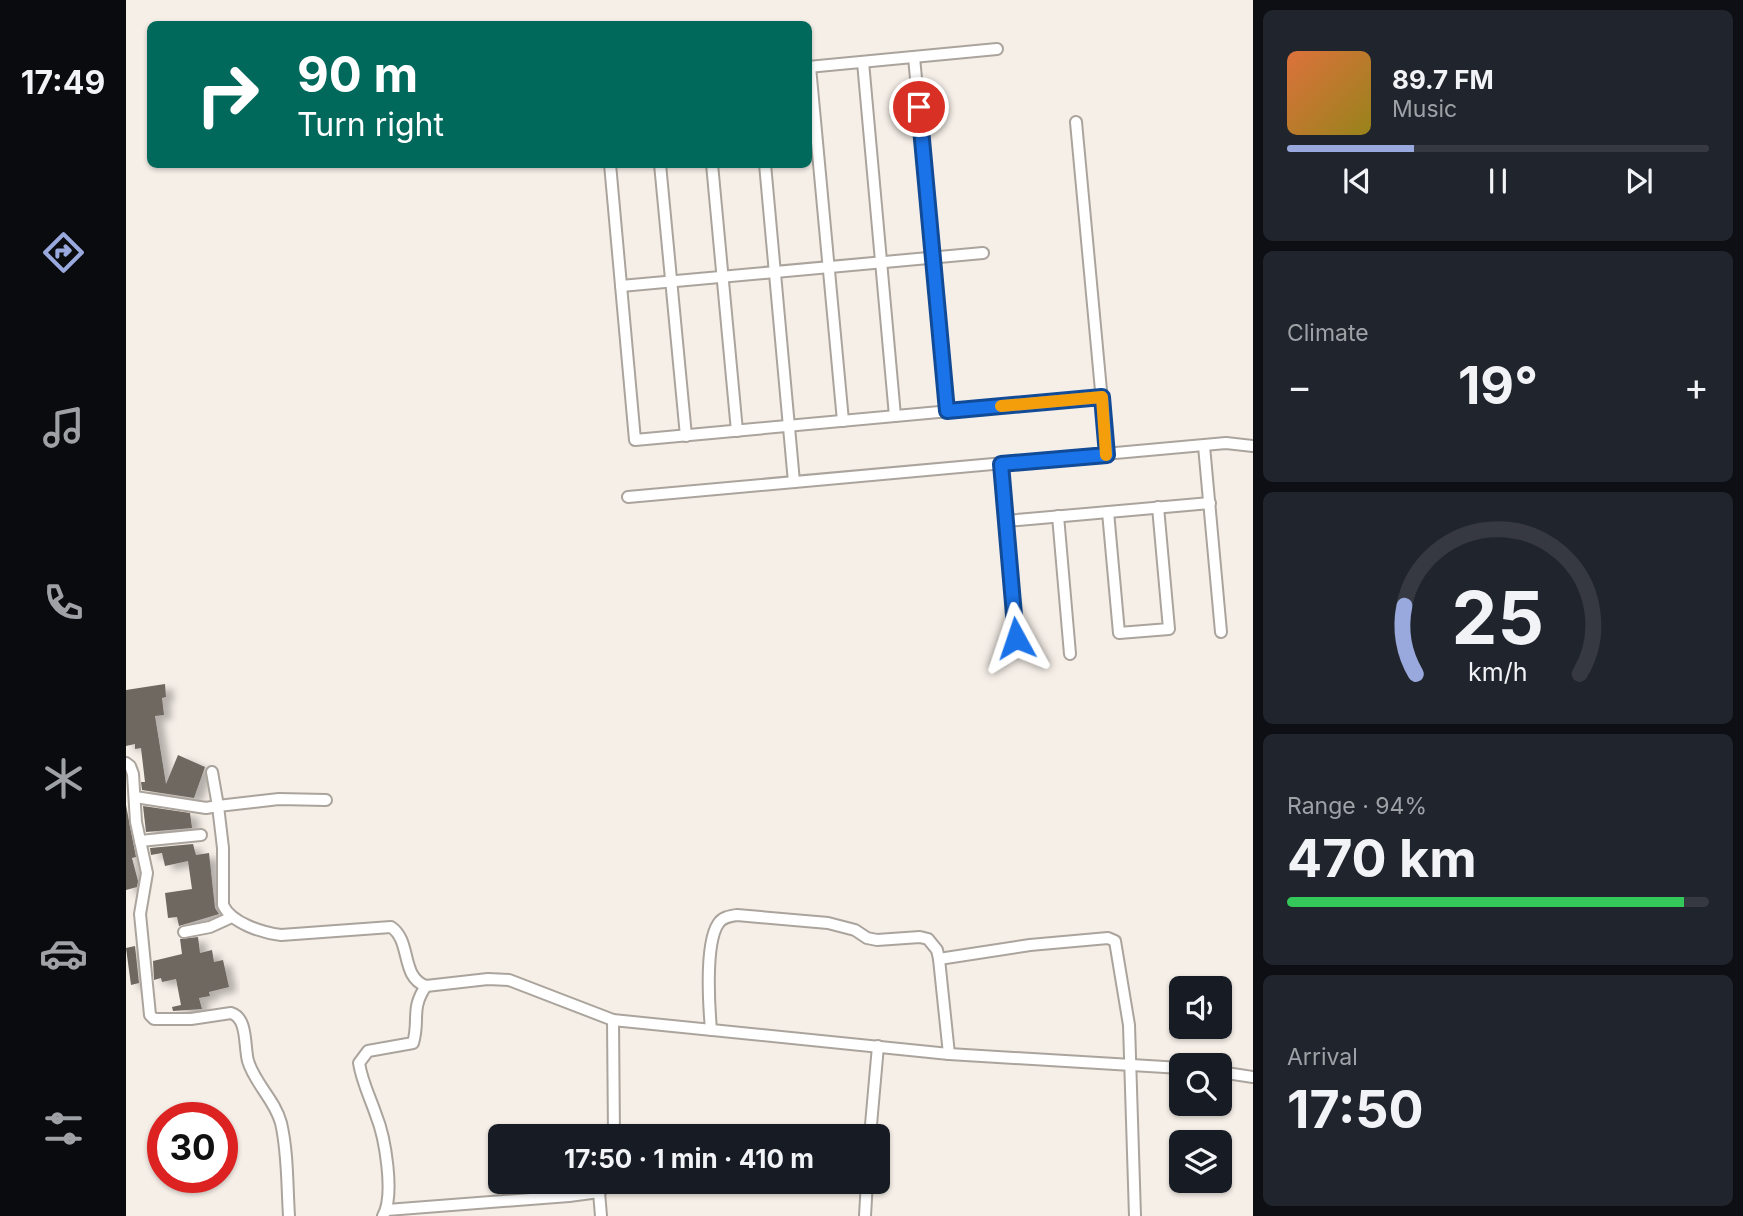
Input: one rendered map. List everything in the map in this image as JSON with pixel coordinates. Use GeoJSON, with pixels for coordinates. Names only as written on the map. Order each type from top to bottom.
{"type":"FeatureCollection","features":[{"type":"Feature","properties":{"kind":"street"},"geometry":{"type":"LineString","coordinates":[[812,67],[998,49]]}},
{"type":"Feature","properties":{"kind":"street"},"geometry":{"type":"LineString","coordinates":[[914,57],[947,411]]}},
{"type":"Feature","properties":{"kind":"street"},"geometry":{"type":"LineString","coordinates":[[863,62],[895,416]]}},
{"type":"Feature","properties":{"kind":"street"},"geometry":{"type":"LineString","coordinates":[[812,97],[843,421]]}},
{"type":"Feature","properties":{"kind":"street"},"geometry":{"type":"LineString","coordinates":[[1076,122],[1107,455]]}},
{"type":"Feature","properties":{"kind":"street"},"geometry":{"type":"LineString","coordinates":[[610,168],[635,440],[1102,397]]}},
{"type":"Feature","properties":{"kind":"street"},"geometry":{"type":"LineString","coordinates":[[660,168],[686,436]]}},
{"type":"Feature","properties":{"kind":"street"},"geometry":{"type":"LineString","coordinates":[[712,168],[737,431]]}},
{"type":"Feature","properties":{"kind":"street"},"geometry":{"type":"LineString","coordinates":[[765,168],[794,482]]}},
{"type":"Feature","properties":{"kind":"street"},"geometry":{"type":"LineString","coordinates":[[621,286],[983,253]]}},
{"type":"Feature","properties":{"kind":"street"},"geometry":{"type":"LineString","coordinates":[[628,497],[1226,443],[1253,446]]}},
{"type":"Feature","properties":{"kind":"street"},"geometry":{"type":"LineString","coordinates":[[1204,446],[1221,632]]}},
{"type":"Feature","properties":{"kind":"street"},"geometry":{"type":"LineString","coordinates":[[1001,464],[1016,638]]}},
{"type":"Feature","properties":{"kind":"street"},"geometry":{"type":"LineString","coordinates":[[1006,521],[1210,503]]}},
{"type":"Feature","properties":{"kind":"street"},"geometry":{"type":"LineString","coordinates":[[1108,512],[1119,633],[1169,629],[1158,507]]}},
{"type":"Feature","properties":{"kind":"street"},"geometry":{"type":"LineString","coordinates":[[1058,516],[1070,654]]}},
{"type":"Feature","properties":{"kind":"street"},"geometry":{"type":"LineString","coordinates":[[126,763],[133,774],[136,822],[147,873],[140,914],[150,1015],[154,1019],[172,1020],[231,1013],[237,1014],[242,1021],[245,1049],[251,1070],[273,1104],[281,1123],[289,1216]]}},
{"type":"Feature","properties":{"kind":"street"},"geometry":{"type":"LineString","coordinates":[[212,772],[223,848],[223,905],[226,913],[269,933],[281,935],[391,928],[398,932],[412,975],[419,983],[426,985],[488,979],[509,980],[613,1020],[949,1055],[1169,1067]]}},
{"type":"Feature","properties":{"kind":"street"},"geometry":{"type":"LineString","coordinates":[[135,797],[206,808],[279,799],[326,800]]}},
{"type":"Feature","properties":{"kind":"street"},"geometry":{"type":"LineString","coordinates":[[140,841],[201,835]]}},
{"type":"Feature","properties":{"kind":"street"},"geometry":{"type":"LineString","coordinates":[[711,1030],[710,957],[719,921],[727,916],[828,923],[855,930],[877,940],[920,937],[928,939],[937,950],[939,959],[949,1055]]}},
{"type":"Feature","properties":{"kind":"street"},"geometry":{"type":"LineString","coordinates":[[184,932],[210,927],[232,917]]}},
{"type":"Feature","properties":{"kind":"street"},"geometry":{"type":"LineString","coordinates":[[939,959],[1056,943],[1108,938],[1115,941],[1128,1016],[1135,1216]]}},
{"type":"Feature","properties":{"kind":"street"},"geometry":{"type":"LineString","coordinates":[[426,985],[418,997],[415,1009],[412,1043],[368,1051],[359,1063],[361,1077],[383,1139],[388,1184],[385,1213],[584,1194]]}},
{"type":"Feature","properties":{"kind":"street"},"geometry":{"type":"LineString","coordinates":[[613,1020],[614,1124]]}},
{"type":"Feature","properties":{"kind":"street"},"geometry":{"type":"LineString","coordinates":[[871,1124],[878,1046]]}},
{"type":"Feature","properties":{"kind":"street"},"geometry":{"type":"LineString","coordinates":[[1232,1074],[1253,1077]]}},
{"type":"Feature","properties":{"kind":"street"},"geometry":{"type":"LineString","coordinates":[[599,1194],[601,1216]]}},
{"type":"Feature","properties":{"kind":"street"},"geometry":{"type":"LineString","coordinates":[[865,1216],[866,1194]]}},
{"type":"Feature","properties":{"kind":"building"},"geometry":{"type":"Polygon","coordinates":[[[165,684],[166,697],[162,698],[164,715],[155,716],[166,784],[178,755],[205,767],[194,798],[142,790],[141,782],[145,782],[141,748],[135,749],[135,744],[126,746],[126,690],[165,684]]]}},
{"type":"Feature","properties":{"kind":"building"},"geometry":{"type":"Polygon","coordinates":[[[126,805],[136,857],[132,858],[138,881],[137,887],[126,890],[126,805]]]}},
{"type":"Feature","properties":{"kind":"building"},"geometry":{"type":"Polygon","coordinates":[[[143,806],[190,813],[192,828],[146,832],[143,806]]]}},
{"type":"Feature","properties":{"kind":"building"},"geometry":{"type":"Polygon","coordinates":[[[193,844],[196,855],[209,853],[215,908],[219,914],[179,926],[177,917],[168,918],[165,893],[192,889],[188,861],[165,866],[162,853],[151,855],[150,848],[193,844]]]}},
{"type":"Feature","properties":{"kind":"building"},"geometry":{"type":"Polygon","coordinates":[[[198,937],[200,953],[212,950],[214,962],[223,960],[229,987],[209,992],[210,996],[199,998],[202,1009],[173,1011],[172,1007],[181,1005],[176,979],[162,982],[161,978],[154,980],[153,961],[182,954],[180,939],[198,937]]]}},
{"type":"Feature","properties":{"kind":"building"},"geometry":{"type":"Polygon","coordinates":[[[135,946],[139,983],[131,985],[126,948],[135,946]]]}},
{"type":"Feature","properties":{"kind":"slow traffic"},"geometry":{"type":"LineString","coordinates":[[1001,406],[1102,397],[1106,455]]}},
{"type":"Feature","properties":{"kind":"route"},"geometry":{"type":"LineString","coordinates":[[919,107],[947,411],[1102,397],[1107,455],[1001,464],[1016,638]]}}]}
